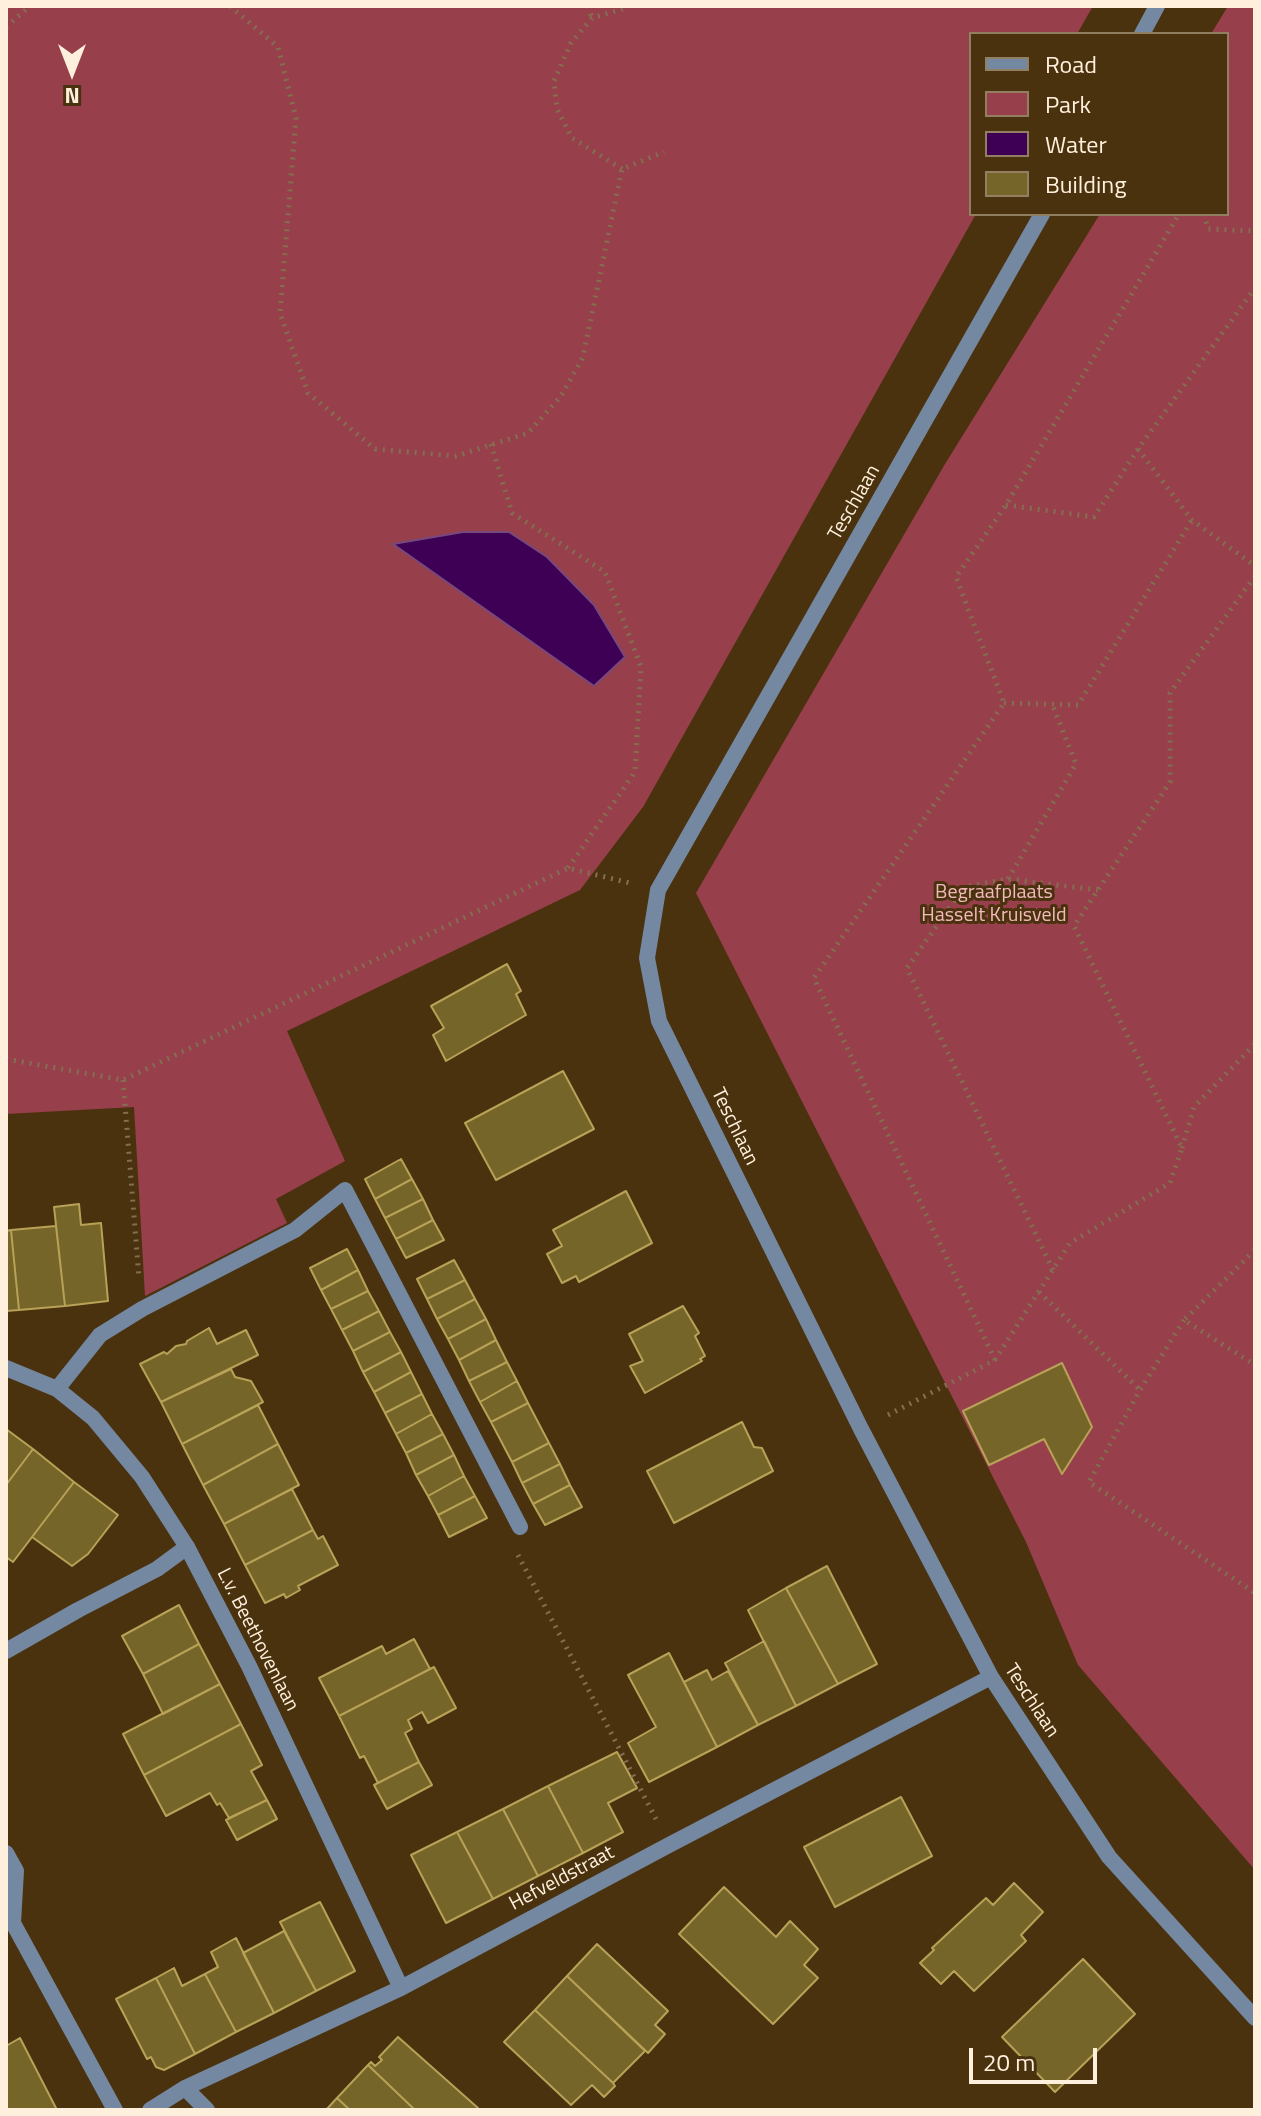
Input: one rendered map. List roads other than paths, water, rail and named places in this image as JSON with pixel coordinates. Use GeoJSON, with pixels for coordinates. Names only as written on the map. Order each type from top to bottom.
{"type":"FeatureCollection","features":[{"type":"Feature","properties":{"kind":"street"},"geometry":{"type":"LineString","coordinates":[[1143,32],[1157,6]]}},
{"type":"Feature","properties":{"kind":"street","name":"Teschlaan"},"geometry":{"type":"LineString","coordinates":[[1041,216],[658,890],[647,958],[659,1021],[861,1429],[991,1677],[1109,1857],[1255,2018]]}},
{"type":"Feature","properties":{"kind":"street"},"geometry":{"type":"LineString","coordinates":[[57,1389],[100,1335],[142,1309],[295,1230],[345,1190],[520,1527]]}},
{"type":"Feature","properties":{"kind":"street","name":"L.v. Beethovenlaan"},"geometry":{"type":"LineString","coordinates":[[6,1368],[57,1389],[93,1418],[142,1477],[187,1547],[249,1666],[401,1988]]}},
{"type":"Feature","properties":{"kind":"street"},"geometry":{"type":"LineString","coordinates":[[6,1651],[157,1569],[187,1547]]}},
{"type":"Feature","properties":{"kind":"street","name":"Hefveldstraat"},"geometry":{"type":"LineString","coordinates":[[150,2110],[185,2088],[401,1988],[991,1677]]}},
{"type":"Feature","properties":{"kind":"street"},"geometry":{"type":"LineString","coordinates":[[6,1853],[16,1871],[13,1923],[115,2110]]}},
{"type":"Feature","properties":{"kind":"street"},"geometry":{"type":"LineString","coordinates":[[185,2088],[207,2110]]}},
{"type":"Feature","properties":{"kind":"water"},"geometry":{"type":"Polygon","coordinates":[[[463,532],[509,532],[547,557],[594,605],[625,657],[594,686],[393,544],[463,532]]]}},
{"type":"Feature","properties":{"kind":"park label","name":"Begraafplaats Hasselt Kruisveld"},"geometry":{"type":"Point","coordinates":[994,904]}}]}
